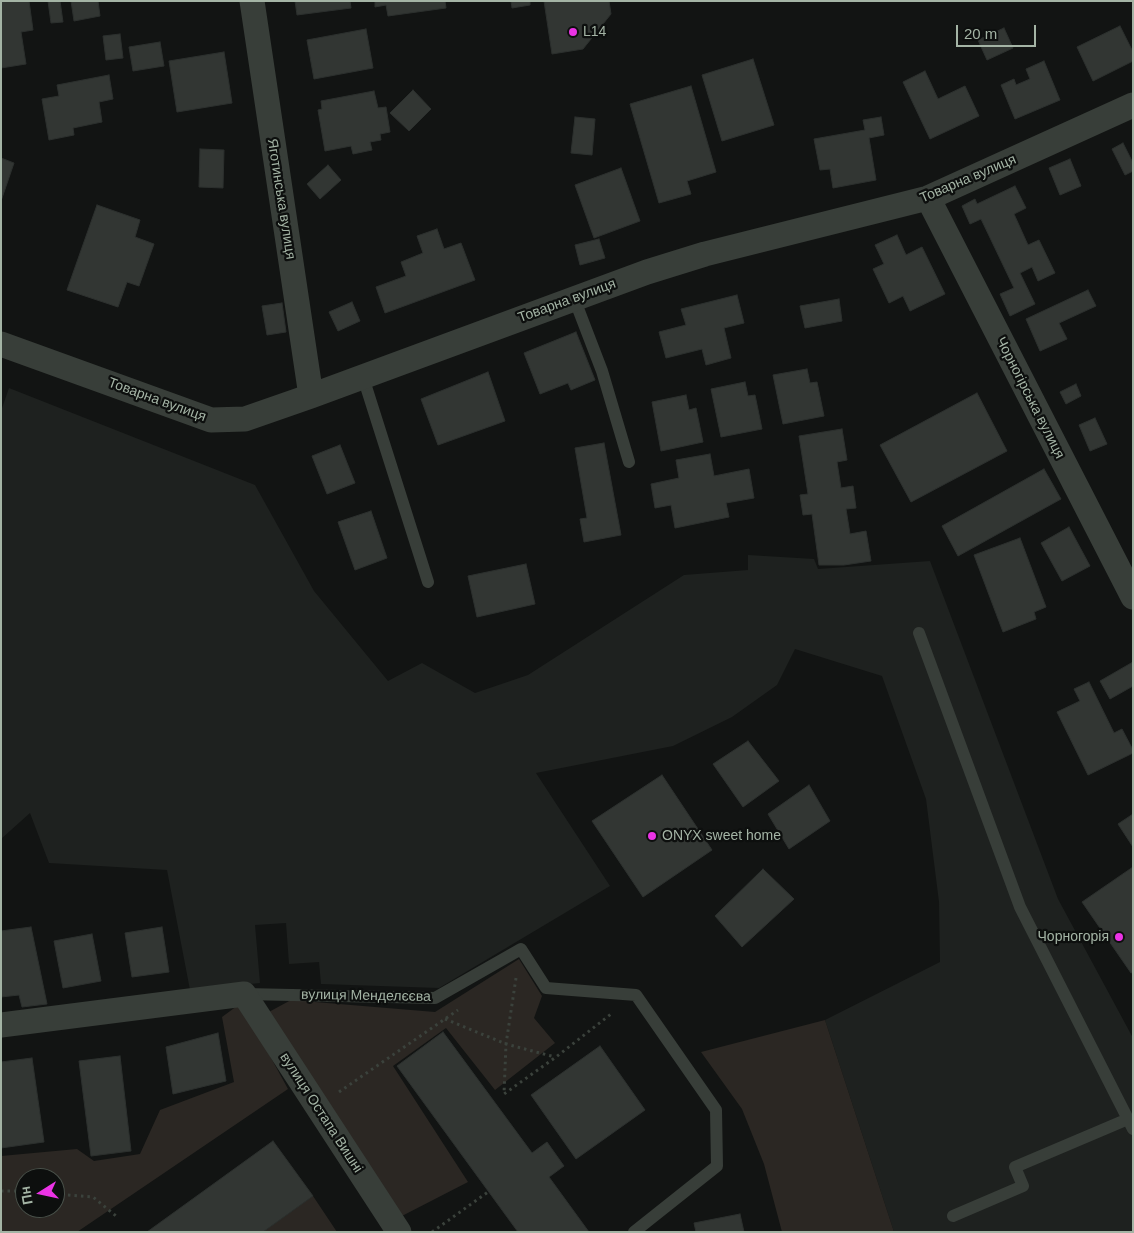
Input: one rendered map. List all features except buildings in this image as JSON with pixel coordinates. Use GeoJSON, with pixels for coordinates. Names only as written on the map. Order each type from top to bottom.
{"type":"FeatureCollection","features":[{"type":"Feature","properties":{"kind":"street","name":"Яготинська вулиця"},"geometry":{"type":"LineString","coordinates":[[252,1],[311,396]]}},
{"type":"Feature","properties":{"kind":"street","name":"Товарна вулиця"},"geometry":{"type":"LineString","coordinates":[[1,344],[211,420],[244,419],[647,272],[705,254],[928,198],[1133,105]]}},
{"type":"Feature","properties":{"kind":"street","name":"Чорногірська вулиця"},"geometry":{"type":"LineString","coordinates":[[928,198],[1133,597]]}},
{"type":"Feature","properties":{"kind":"street","name":"вулиця Менделєєва"},"geometry":{"type":"LineString","coordinates":[[1,1025],[244,994]]}},
{"type":"Feature","properties":{"kind":"street","name":"вулиця Остапа Вишні"},"geometry":{"type":"LineString","coordinates":[[244,994],[398,1232]]}},
{"type":"Feature","properties":{"kind":"lane"},"geometry":{"type":"LineString","coordinates":[[574,298],[602,371],[629,462]]}},
{"type":"Feature","properties":{"kind":"lane"},"geometry":{"type":"LineString","coordinates":[[363,376],[428,582]]}},
{"type":"Feature","properties":{"kind":"lane"},"geometry":{"type":"LineString","coordinates":[[919,633],[1020,907],[1130,1124],[1015,1167],[1023,1186],[953,1216]]}},
{"type":"Feature","properties":{"kind":"lane"},"geometry":{"type":"LineString","coordinates":[[521,949],[546,988],[636,995],[716,1110],[718,1166],[634,1232]]}},
{"type":"Feature","properties":{"kind":"lane","name":"вулиця Менделєєва"},"geometry":{"type":"LineString","coordinates":[[244,994],[435,998],[521,949]]}},
{"type":"Feature","properties":{"kind":"path"},"geometry":{"type":"LineString","coordinates":[[521,949],[506,1044],[504,1094],[556,1057],[636,995]]}},
{"type":"Feature","properties":{"kind":"path"},"geometry":{"type":"LineString","coordinates":[[331,1097],[461,1009]]}},
{"type":"Feature","properties":{"kind":"path"},"geometry":{"type":"LineString","coordinates":[[445,1019],[506,1044],[556,1057]]}},
{"type":"Feature","properties":{"kind":"path"},"geometry":{"type":"LineString","coordinates":[[1,1190],[15,1191]]}},
{"type":"Feature","properties":{"kind":"path"},"geometry":{"type":"LineString","coordinates":[[432,1232],[488,1192]]}},
{"type":"Feature","properties":{"kind":"path"},"geometry":{"type":"LineString","coordinates":[[65,1195],[93,1197],[116,1216]]}},
{"type":"Feature","properties":{"kind":"shaded area"},"geometry":{"type":"Polygon","coordinates":[[[9,388],[255,485],[314,591],[388,681],[422,663],[475,693],[528,675],[684,575],[748,570],[748,555],[814,559],[818,569],[930,561],[1058,899],[1133,1038],[1133,1232],[894,1232],[825,1020],[940,962],[939,902],[926,799],[882,676],[795,649],[777,685],[732,717],[673,746],[536,773],[610,886],[439,988],[321,984],[319,962],[289,964],[286,923],[255,925],[260,983],[190,990],[167,870],[49,863],[30,813],[1,839],[1,411],[9,388]]]}},
{"type":"Feature","properties":{"kind":"shaded area"},"geometry":{"type":"Polygon","coordinates":[[[519,959],[542,996],[534,1018],[555,1043],[495,1090],[446,1028],[393,1066],[468,1182],[398,1218],[267,1013],[291,1000],[435,1012],[519,959]]]}},
{"type":"Feature","properties":{"kind":"shaded area"},"geometry":{"type":"Polygon","coordinates":[[[241,1003],[288,1089],[77,1232],[1,1232],[1,1156],[77,1149],[94,1161],[140,1154],[160,1110],[234,1082],[222,1017],[241,1003]]]}},
{"type":"Feature","properties":{"kind":"shaded area"},"geometry":{"type":"Polygon","coordinates":[[[825,1020],[894,1232],[782,1232],[764,1164],[742,1109],[701,1052],[825,1020]]]}},
{"type":"Feature","properties":{"kind":"shaded area"},"geometry":{"type":"Polygon","coordinates":[[[313,1196],[337,1232],[263,1232],[313,1196]]]}},
{"type":"Feature","properties":{"kind":"place","name":"L14"},"geometry":{"type":"Point","coordinates":[573,32]}},
{"type":"Feature","properties":{"kind":"place","name":"ONYX sweet home"},"geometry":{"type":"Point","coordinates":[652,836]}},
{"type":"Feature","properties":{"kind":"place","name":"Чорногорія"},"geometry":{"type":"Point","coordinates":[1119,937]}}]}
